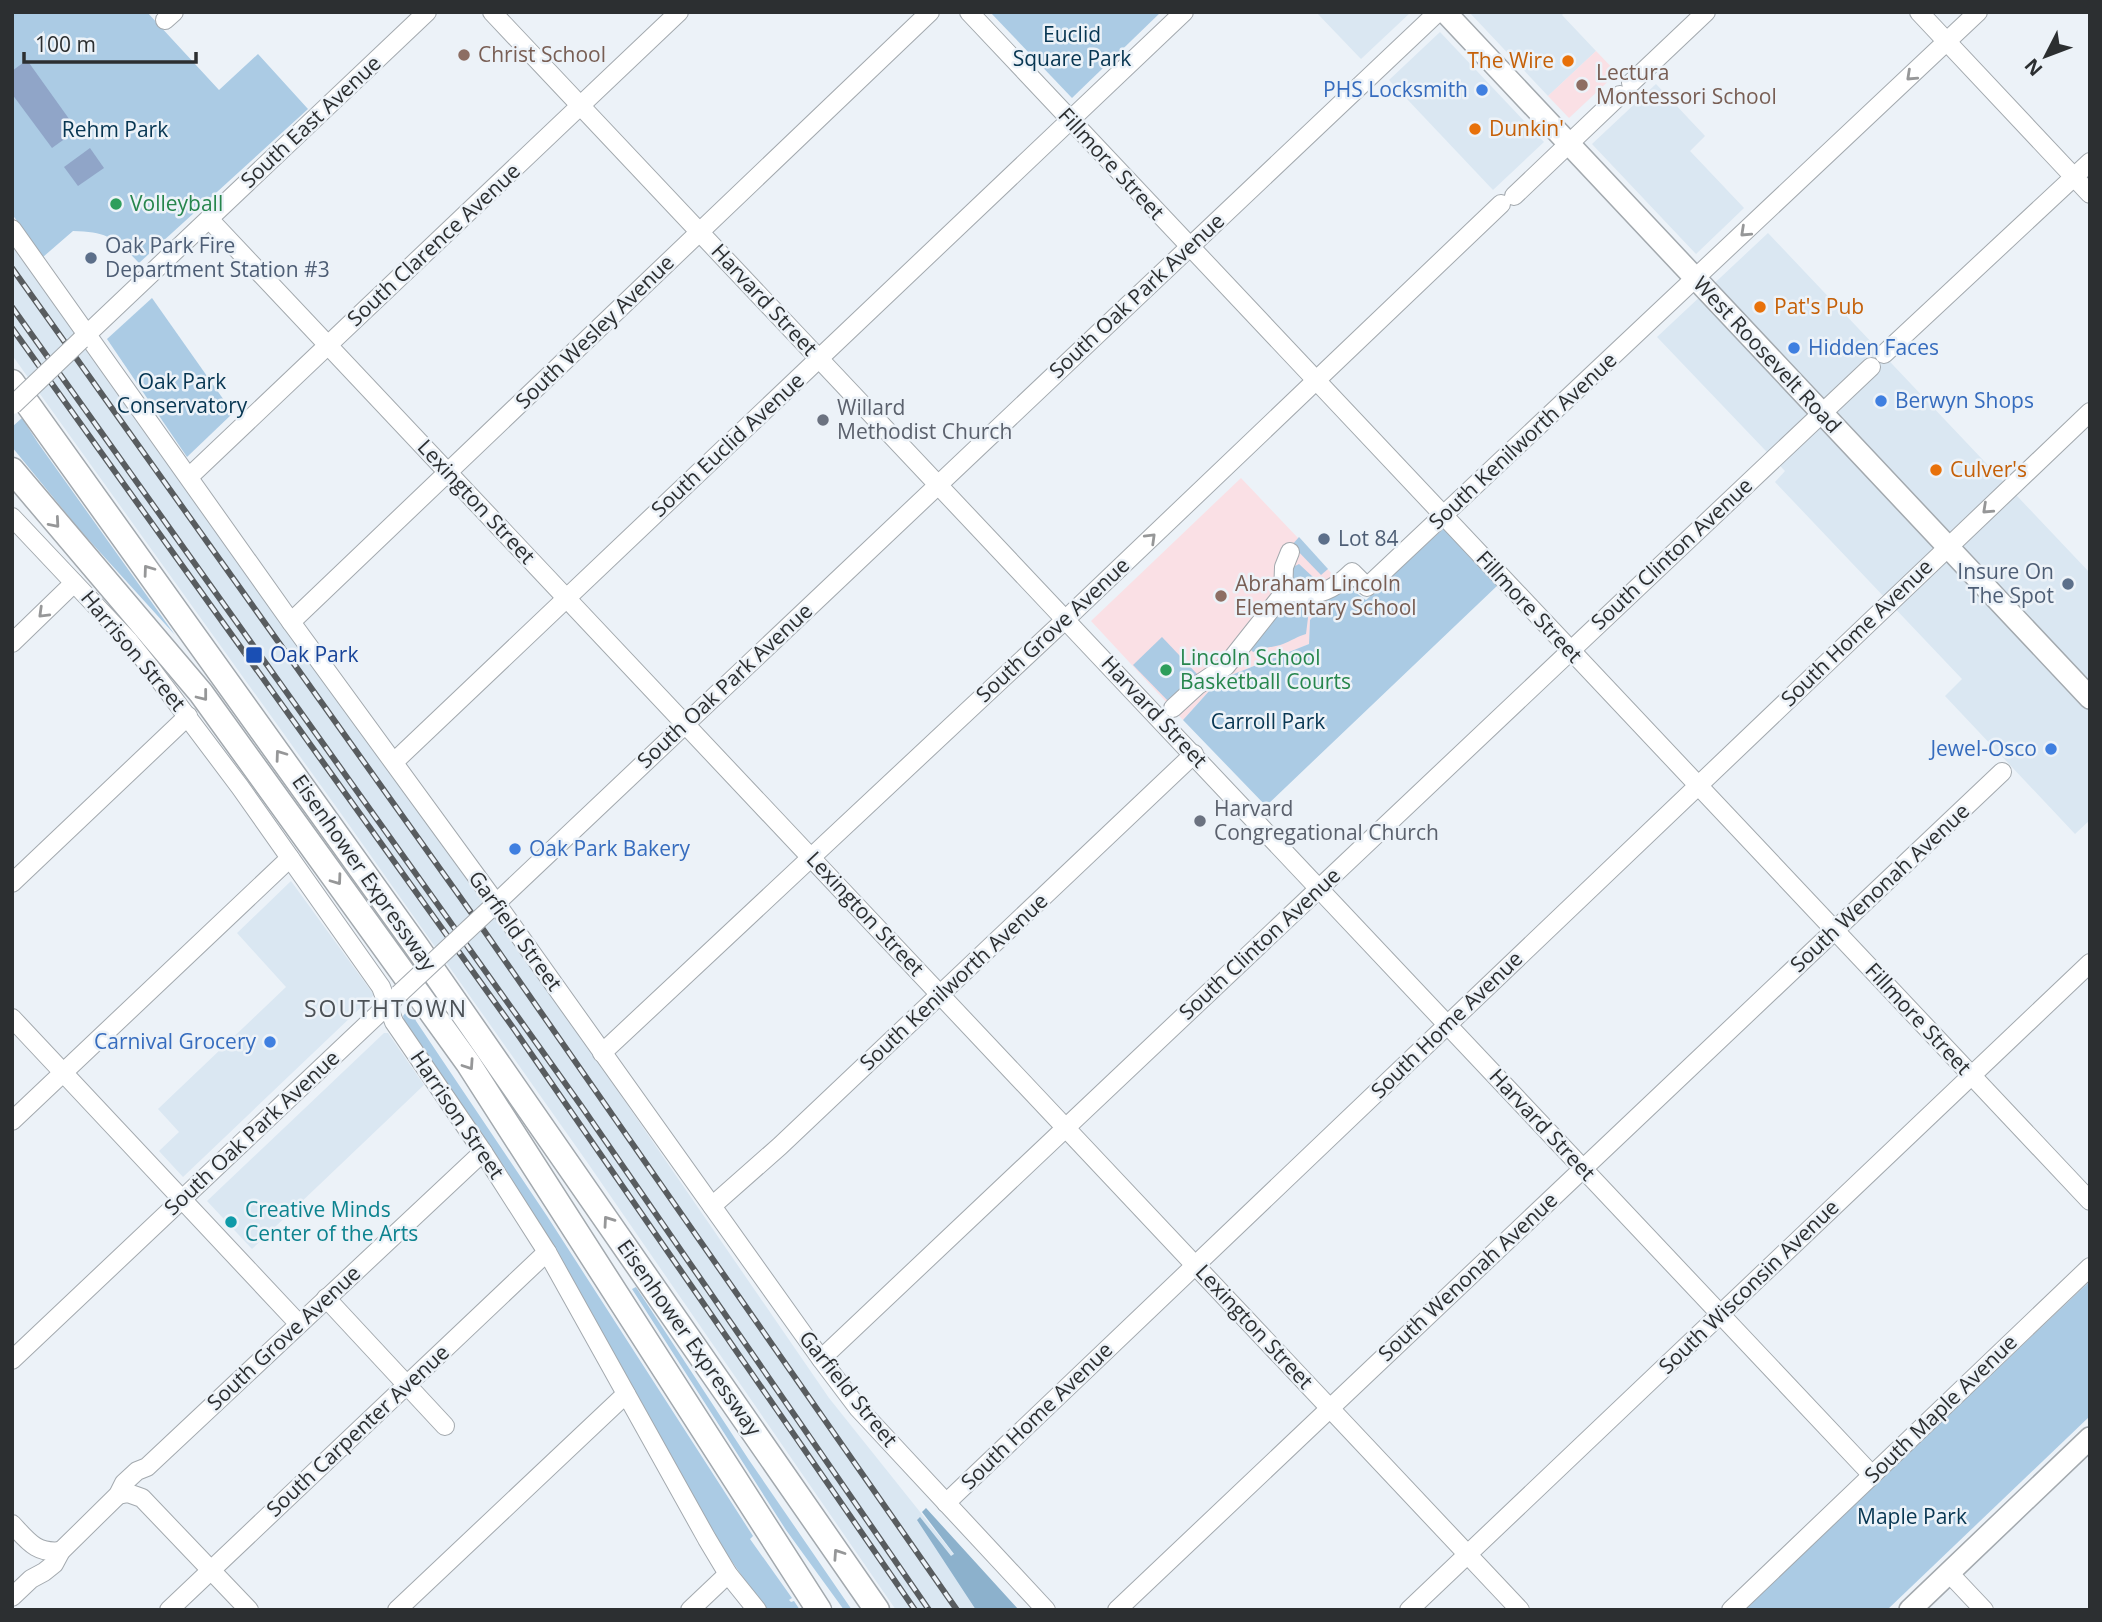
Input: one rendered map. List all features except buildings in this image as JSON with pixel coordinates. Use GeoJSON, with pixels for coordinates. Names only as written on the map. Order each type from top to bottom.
{"type":"FeatureCollection","features":[{"type":"Feature","properties":{"kind":"highway","name":"Eisenhower Expressway"},"geometry":{"type":"LineString","coordinates":[[12,382],[417,947],[877,1610]]}},
{"type":"Feature","properties":{"kind":"highway","name":"Eisenhower Expressway"},"geometry":{"type":"LineString","coordinates":[[12,470],[201,693],[468,1063],[819,1610]]}},
{"type":"Feature","properties":{"kind":"main road","name":"West Roosevelt Road"},"geometry":{"type":"LineString","coordinates":[[1445,12],[2090,698]]}},
{"type":"Feature","properties":{"kind":"main road"},"geometry":{"type":"LineString","coordinates":[[1910,1610],[2090,1438]]}},
{"type":"Feature","properties":{"kind":"street","name":"South East Avenue"},"geometry":{"type":"LineString","coordinates":[[13,406],[427,12]]}},
{"type":"Feature","properties":{"kind":"street","name":"Harvard Street"},"geometry":{"type":"LineString","coordinates":[[492,12],[1872,1475]]}},
{"type":"Feature","properties":{"kind":"street","name":"South Clarence Avenue"},"geometry":{"type":"LineString","coordinates":[[188,477],[679,12]]}},
{"type":"Feature","properties":{"kind":"street","name":"South Wesley Avenue"},"geometry":{"type":"LineString","coordinates":[[291,622],[930,12]]}},
{"type":"Feature","properties":{"kind":"street","name":"Fillmore Street"},"geometry":{"type":"LineString","coordinates":[[969,12],[2090,1201]]}},
{"type":"Feature","properties":{"kind":"street","name":"South Euclid Avenue"},"geometry":{"type":"LineString","coordinates":[[394,762],[1184,12]]}},
{"type":"Feature","properties":{"kind":"street","name":"South Oak Park Avenue"},"geometry":{"type":"LineString","coordinates":[[12,1360],[1438,12]]}},
{"type":"Feature","properties":{"kind":"street","name":"South Grove Avenue"},"geometry":{"type":"LineString","coordinates":[[602,1053],[1066,619],[1706,12]]}},
{"type":"Feature","properties":{"kind":"street"},"geometry":{"type":"LineString","coordinates":[[1919,12],[2090,194]]}},
{"type":"Feature","properties":{"kind":"street","name":"South Kenilworth Avenue"},"geometry":{"type":"LineString","coordinates":[[1283,594],[1295,590],[1311,594],[1339,584],[1352,572],[1367,587],[1978,12]]}},
{"type":"Feature","properties":{"kind":"street","name":"South Clinton Avenue"},"geometry":{"type":"LineString","coordinates":[[821,1359],[2090,162]]}},
{"type":"Feature","properties":{"kind":"street","name":"Lexington Street"},"geometry":{"type":"LineString","coordinates":[[209,219],[1520,1610]]}},
{"type":"Feature","properties":{"kind":"street","name":"Garfield Street"},"geometry":{"type":"LineString","coordinates":[[12,229],[85,337],[394,762],[493,906],[821,1359],[858,1408],[1046,1610]]}},
{"type":"Feature","properties":{"kind":"street","name":"South Home Avenue"},"geometry":{"type":"LineString","coordinates":[[946,1503],[2090,412]]}},
{"type":"Feature","properties":{"kind":"street","name":"Harrison Street"},"geometry":{"type":"LineString","coordinates":[[12,517],[129,641],[188,716],[381,988],[393,1000],[394,1022],[547,1252],[728,1574],[757,1610]]}},
{"type":"Feature","properties":{"kind":"street"},"geometry":{"type":"LineString","coordinates":[[1173,708],[1198,685],[1226,666],[1283,594],[1284,567],[1290,552]]}},
{"type":"Feature","properties":{"kind":"street"},"geometry":{"type":"LineString","coordinates":[[12,643],[75,583]]}},
{"type":"Feature","properties":{"kind":"street"},"geometry":{"type":"LineString","coordinates":[[12,883],[188,716]]}},
{"type":"Feature","properties":{"kind":"street","name":"South Kenilworth Avenue"},"geometry":{"type":"LineString","coordinates":[[712,1206],[1194,754]]}},
{"type":"Feature","properties":{"kind":"street","name":"South Wenonah Avenue"},"geometry":{"type":"LineString","coordinates":[[1116,1610],[2002,772]]}},
{"type":"Feature","properties":{"kind":"street"},"geometry":{"type":"LineString","coordinates":[[12,1121],[290,858]]}},
{"type":"Feature","properties":{"kind":"street","name":"South Wisconsin Avenue"},"geometry":{"type":"LineString","coordinates":[[1409,1610],[2090,963]]}},
{"type":"Feature","properties":{"kind":"street"},"geometry":{"type":"LineString","coordinates":[[12,1018],[299,1324]]}},
{"type":"Feature","properties":{"kind":"street","name":"South Grove Avenue"},"geometry":{"type":"LineString","coordinates":[[12,1597],[31,1579],[54,1564],[55,1551],[123,1494],[124,1483],[137,1471],[148,1467],[483,1152]]}},
{"type":"Feature","properties":{"kind":"street","name":"South Carpenter Avenue"},"geometry":{"type":"LineString","coordinates":[[169,1610],[547,1252]]}},
{"type":"Feature","properties":{"kind":"street","name":"South Maple Avenue"},"geometry":{"type":"LineString","coordinates":[[1731,1610],[2090,1267]]}},
{"type":"Feature","properties":{"kind":"street"},"geometry":{"type":"LineString","coordinates":[[326,1298],[445,1426]]}},
{"type":"Feature","properties":{"kind":"street"},"geometry":{"type":"LineString","coordinates":[[397,1610],[626,1394]]}},
{"type":"Feature","properties":{"kind":"street"},"geometry":{"type":"LineString","coordinates":[[123,1494],[142,1497],[249,1610]]}},
{"type":"Feature","properties":{"kind":"street"},"geometry":{"type":"LineString","coordinates":[[12,1524],[35,1547],[55,1551]]}},
{"type":"Feature","properties":{"kind":"street"},"geometry":{"type":"LineString","coordinates":[[1949,1573],[1984,1610]]}},
{"type":"Feature","properties":{"kind":"street"},"geometry":{"type":"LineString","coordinates":[[690,1610],[728,1574]]}},
{"type":"Feature","properties":{"kind":"shaded area"},"geometry":{"type":"Polygon","coordinates":[[[1316,12],[1411,12],[1361,59],[1316,12]]]}},
{"type":"Feature","properties":{"kind":"shaded area"},"geometry":{"type":"Polygon","coordinates":[[[1469,12],[1565,12],[1562,15],[1596,51],[1548,96],[1469,12]]]}},
{"type":"Feature","properties":{"kind":"shaded area"},"geometry":{"type":"Polygon","coordinates":[[[1440,32],[1544,142],[1493,190],[1389,80],[1440,32]]]}},
{"type":"Feature","properties":{"kind":"shaded area","name":"Lectura Montessori School"},"geometry":{"type":"Polygon","coordinates":[[[1596,51],[1617,73],[1569,118],[1548,96],[1596,51]]]}},
{"type":"Feature","properties":{"kind":"shaded area"},"geometry":{"type":"Polygon","coordinates":[[[27,60],[77,130],[52,148],[12,94],[12,71],[27,60]]]}},
{"type":"Feature","properties":{"kind":"shaded area"},"geometry":{"type":"Polygon","coordinates":[[[1656,84],[1705,136],[1690,151],[1744,208],[1696,254],[1592,144],[1656,84]]]}},
{"type":"Feature","properties":{"kind":"shaded area"},"geometry":{"type":"Polygon","coordinates":[[[90,148],[104,168],[78,186],[64,167],[90,148]]]}},
{"type":"Feature","properties":{"kind":"shaded area"},"geometry":{"type":"Polygon","coordinates":[[[1768,233],[2090,573],[2090,820],[2075,834],[1945,696],[1962,679],[1775,482],[1785,471],[1657,337],[1768,233]]]}},
{"type":"Feature","properties":{"kind":"shaded area"},"geometry":{"type":"Polygon","coordinates":[[[12,244],[567,1017],[829,1398],[952,1552],[992,1610],[896,1610],[587,1162],[12,355],[12,244]]]}},
{"type":"Feature","properties":{"kind":"shaded area","name":"Abraham Lincoln Elementary School"},"geometry":{"type":"Polygon","coordinates":[[[1241,478],[1336,578],[1328,601],[1310,620],[1309,644],[1219,680],[1183,720],[1091,621],[1241,478]]]}},
{"type":"Feature","properties":{"kind":"shaded area"},"geometry":{"type":"Polygon","coordinates":[[[291,881],[374,995],[183,1177],[159,1151],[179,1132],[158,1109],[286,987],[237,933],[291,881]]]}},
{"type":"Feature","properties":{"kind":"shaded area"},"geometry":{"type":"Polygon","coordinates":[[[384,1033],[388,1033],[424,1085],[252,1249],[207,1201],[384,1033]]]}},
{"type":"Feature","properties":{"kind":"shaded area"},"geometry":{"type":"Polygon","coordinates":[[[926,1508],[1019,1610],[976,1610],[917,1520],[920,1517],[951,1556],[954,1554],[922,1512],[926,1508]]]}},
{"type":"Feature","properties":{"kind":"green space","name":"Rehm Park"},"geometry":{"type":"Polygon","coordinates":[[[12,12],[147,12],[219,90],[258,54],[308,109],[139,263],[110,238],[95,233],[73,231],[43,257],[12,214],[12,12]]]}},
{"type":"Feature","properties":{"kind":"green space","name":"Euclid Square Park"},"geometry":{"type":"Polygon","coordinates":[[[990,12],[1161,12],[1072,98],[990,12]]]}},
{"type":"Feature","properties":{"kind":"green space","name":"Oak Park Conservatory"},"geometry":{"type":"Polygon","coordinates":[[[152,298],[233,413],[187,457],[107,339],[152,298]]]}},
{"type":"Feature","properties":{"kind":"green space"},"geometry":{"type":"Polygon","coordinates":[[[22,418],[175,635],[79,529],[12,447],[12,427],[22,418]]]}},
{"type":"Feature","properties":{"kind":"green space","name":"Carroll Park"},"geometry":{"type":"Polygon","coordinates":[[[1444,528],[1498,585],[1266,806],[1183,720],[1219,680],[1309,644],[1310,620],[1327,601],[1322,591],[1336,578],[1366,600],[1444,528]]]}},
{"type":"Feature","properties":{"kind":"green space"},"geometry":{"type":"Polygon","coordinates":[[[1299,537],[1328,569],[1321,575],[1292,545],[1299,537]]]}},
{"type":"Feature","properties":{"kind":"green space"},"geometry":{"type":"Polygon","coordinates":[[[1299,564],[1313,577],[1306,634],[1253,652],[1249,648],[1295,590],[1289,569],[1299,564]]]}},
{"type":"Feature","properties":{"kind":"green space","name":"Lincoln School Basketball Courts"},"geometry":{"type":"Polygon","coordinates":[[[1162,637],[1198,675],[1170,703],[1133,665],[1162,637]]]}},
{"type":"Feature","properties":{"kind":"green space"},"geometry":{"type":"Polygon","coordinates":[[[410,1007],[416,1021],[547,1216],[753,1536],[750,1539],[792,1598],[789,1600],[794,1601],[800,1610],[768,1610],[710,1529],[435,1066],[404,1021],[403,1016],[410,1007]]]}},
{"type":"Feature","properties":{"kind":"green space","name":"Maple Park"},"geometry":{"type":"Polygon","coordinates":[[[2090,1281],[2090,1416],[1887,1610],[1743,1610],[2090,1281]]]}},
{"type":"Feature","properties":{"kind":"green space"},"geometry":{"type":"Polygon","coordinates":[[[636,1287],[749,1460],[852,1610],[844,1610],[786,1530],[632,1289],[636,1287]]]}},
{"type":"Feature","properties":{"kind":"railway"},"geometry":{"type":"LineString","coordinates":[[12,268],[485,932],[957,1610]]}},
{"type":"Feature","properties":{"kind":"railway"},"geometry":{"type":"LineString","coordinates":[[12,307],[582,1107],[929,1610]]}},
{"type":"Feature","properties":{"kind":"railway"},"geometry":{"type":"LineString","coordinates":[[12,328],[514,1029],[915,1610]]}},
{"type":"Feature","properties":{"kind":"place","name":"Christ School"},"geometry":{"type":"Point","coordinates":[464,55]}},
{"type":"Feature","properties":{"kind":"place","name":"The Wire"},"geometry":{"type":"Point","coordinates":[1568,61]}},
{"type":"Feature","properties":{"kind":"place","name":"Lectura Montessori School"},"geometry":{"type":"Point","coordinates":[1582,85]}},
{"type":"Feature","properties":{"kind":"place","name":"PHS Locksmith"},"geometry":{"type":"Point","coordinates":[1482,90]}},
{"type":"Feature","properties":{"kind":"place","name":"Dunkin'"},"geometry":{"type":"Point","coordinates":[1475,129]}},
{"type":"Feature","properties":{"kind":"place","name":"Volleyball"},"geometry":{"type":"Point","coordinates":[116,204]}},
{"type":"Feature","properties":{"kind":"place","name":"Oak Park Fire Department Station #3"},"geometry":{"type":"Point","coordinates":[91,258]}},
{"type":"Feature","properties":{"kind":"place","name":"Pat's Pub"},"geometry":{"type":"Point","coordinates":[1760,307]}},
{"type":"Feature","properties":{"kind":"place","name":"Hidden Faces"},"geometry":{"type":"Point","coordinates":[1794,348]}},
{"type":"Feature","properties":{"kind":"place","name":"Berwyn Shops"},"geometry":{"type":"Point","coordinates":[1881,401]}},
{"type":"Feature","properties":{"kind":"place","name":"Willard Methodist Church"},"geometry":{"type":"Point","coordinates":[823,420]}},
{"type":"Feature","properties":{"kind":"place","name":"Culver's"},"geometry":{"type":"Point","coordinates":[1936,470]}},
{"type":"Feature","properties":{"kind":"place","name":"Lot 84"},"geometry":{"type":"Point","coordinates":[1324,539]}},
{"type":"Feature","properties":{"kind":"place","name":"Insure On The Spot"},"geometry":{"type":"Point","coordinates":[2068,584]}},
{"type":"Feature","properties":{"kind":"place","name":"Abraham Lincoln Elementary School"},"geometry":{"type":"Point","coordinates":[1221,596]}},
{"type":"Feature","properties":{"kind":"place","name":"Oak Park"},"geometry":{"type":"Point","coordinates":[254,655]}},
{"type":"Feature","properties":{"kind":"place","name":"Lincoln School Basketball Courts"},"geometry":{"type":"Point","coordinates":[1166,670]}},
{"type":"Feature","properties":{"kind":"place","name":"Jewel-Osco"},"geometry":{"type":"Point","coordinates":[2051,749]}},
{"type":"Feature","properties":{"kind":"place","name":"Harvard Congregational Church"},"geometry":{"type":"Point","coordinates":[1200,821]}},
{"type":"Feature","properties":{"kind":"place","name":"Oak Park Bakery"},"geometry":{"type":"Point","coordinates":[515,849]}},
{"type":"Feature","properties":{"kind":"place","name":"Carnival Grocery"},"geometry":{"type":"Point","coordinates":[270,1042]}},
{"type":"Feature","properties":{"kind":"place","name":"Creative Minds Center of the Arts"},"geometry":{"type":"Point","coordinates":[231,1222]}},
{"type":"Feature","properties":{"kind":"district","name":"SOUTHTOWN"},"geometry":{"type":"Point","coordinates":[386,1009]}}]}
